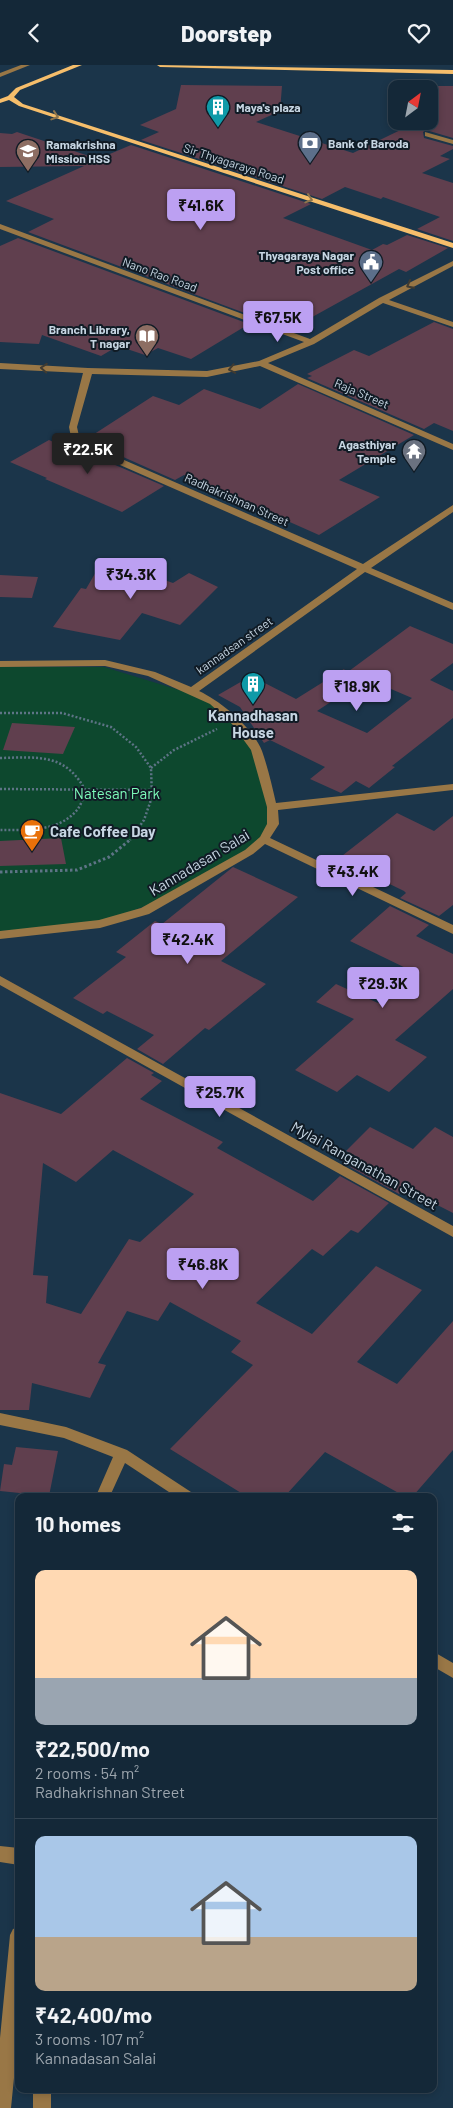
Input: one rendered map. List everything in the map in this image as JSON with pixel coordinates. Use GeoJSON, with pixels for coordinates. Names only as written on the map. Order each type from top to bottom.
{"type":"FeatureCollection","features":[{"type":"Feature","properties":{"kind":"main road"},"geometry":{"type":"LineString","coordinates":[[0,101],[10,97],[18,89],[78,65],[85,65]]}},
{"type":"Feature","properties":{"kind":"main road"},"geometry":{"type":"LineString","coordinates":[[160,65],[453,72]]}},
{"type":"Feature","properties":{"kind":"main road","name":"Sir Thyagaraya Road"},"geometry":{"type":"LineString","coordinates":[[10,97],[21,105],[43,113],[453,246]]}},
{"type":"Feature","properties":{"kind":"street"},"geometry":{"type":"LineString","coordinates":[[0,75],[27,65]]}},
{"type":"Feature","properties":{"kind":"street"},"geometry":{"type":"LineString","coordinates":[[428,134],[453,142]]}},
{"type":"Feature","properties":{"kind":"street","name":"Nano Rao Road"},"geometry":{"type":"LineString","coordinates":[[0,226],[311,342]]}},
{"type":"Feature","properties":{"kind":"street"},"geometry":{"type":"LineString","coordinates":[[0,366],[88,371],[207,374],[261,363],[311,342],[382,300],[453,263]]}},
{"type":"Feature","properties":{"kind":"street"},"geometry":{"type":"LineString","coordinates":[[382,300],[453,325]]}},
{"type":"Feature","properties":{"kind":"street","name":"Raja Street"},"geometry":{"type":"LineString","coordinates":[[261,363],[453,447]]}},
{"type":"Feature","properties":{"kind":"street","name":"Radhakrishnan Street"},"geometry":{"type":"LineString","coordinates":[[88,371],[74,427],[75,437],[82,445],[453,607]]}},
{"type":"Feature","properties":{"kind":"street","name":"kannadsan street"},"geometry":{"type":"LineString","coordinates":[[0,664],[105,663],[151,674],[192,691],[364,568],[453,508]]}},
{"type":"Feature","properties":{"kind":"street","name":"Kannadasan Salai"},"geometry":{"type":"LineString","coordinates":[[0,935],[100,924],[145,911],[249,852],[264,839],[273,824],[272,807],[256,751],[236,722],[214,702],[192,691]]}},
{"type":"Feature","properties":{"kind":"street"},"geometry":{"type":"LineString","coordinates":[[272,807],[453,787]]}},
{"type":"Feature","properties":{"kind":"street"},"geometry":{"type":"LineString","coordinates":[[264,839],[453,930]]}},
{"type":"Feature","properties":{"kind":"street","name":"Mylai Ranganathan Street"},"geometry":{"type":"LineString","coordinates":[[0,980],[453,1232]]}},
{"type":"Feature","properties":{"kind":"street"},"geometry":{"type":"LineString","coordinates":[[0,1419],[66,1433],[122,1454],[181,1493]]}},
{"type":"Feature","properties":{"kind":"street"},"geometry":{"type":"LineString","coordinates":[[104,1493],[122,1454]]}},
{"type":"Feature","properties":{"kind":"street"},"geometry":{"type":"LineString","coordinates":[[437,1661],[453,1671]]}},
{"type":"Feature","properties":{"kind":"street"},"geometry":{"type":"LineString","coordinates":[[0,1854],[15,1855]]}},
{"type":"Feature","properties":{"kind":"street"},"geometry":{"type":"LineString","coordinates":[[2,2108],[15,1976]]}},
{"type":"Feature","properties":{"kind":"street"},"geometry":{"type":"LineString","coordinates":[[42,2093],[42,2108]]}},
{"type":"Feature","properties":{"kind":"path"},"geometry":{"type":"LineString","coordinates":[[0,713],[62,713],[111,727],[136,747],[151,769],[152,790],[152,797],[144,820],[128,843],[109,857],[78,870],[0,872]]}},
{"type":"Feature","properties":{"kind":"path"},"geometry":{"type":"LineString","coordinates":[[151,769],[174,750],[203,734],[236,722]]}},
{"type":"Feature","properties":{"kind":"path"},"geometry":{"type":"LineString","coordinates":[[0,758],[38,758],[60,762],[79,775],[86,792],[78,809],[61,823],[38,830],[0,830]]}},
{"type":"Feature","properties":{"kind":"path"},"geometry":{"type":"LineString","coordinates":[[0,789],[152,790]]}},
{"type":"Feature","properties":{"kind":"green space","name":"Natesan Park"},"geometry":{"type":"Polygon","coordinates":[[[0,667],[104,667],[189,693],[211,704],[261,752],[277,820],[253,848],[196,887],[92,926],[0,931],[0,667]]]}},
{"type":"Feature","properties":{"kind":"building"},"geometry":{"type":"Polygon","coordinates":[[[181,85],[282,86],[280,111],[256,122],[353,153],[400,130],[426,130],[423,132],[424,138],[453,146],[453,149],[440,156],[450,159],[422,173],[453,183],[453,241],[417,229],[440,217],[383,197],[381,199],[345,187],[322,199],[141,140],[159,132],[140,125],[176,109],[181,85]]]}},
{"type":"Feature","properties":{"kind":"building"},"geometry":{"type":"Polygon","coordinates":[[[438,86],[453,86],[453,138],[426,130],[438,130],[438,86]]]}},
{"type":"Feature","properties":{"kind":"building"},"geometry":{"type":"Polygon","coordinates":[[[17,132],[98,159],[131,145],[311,204],[283,218],[372,250],[407,235],[448,248],[406,272],[399,269],[296,326],[264,314],[258,318],[28,232],[54,219],[6,201],[84,166],[0,167],[0,133],[12,134],[17,132]]]}},
{"type":"Feature","properties":{"kind":"building"},"geometry":{"type":"Polygon","coordinates":[[[18,238],[249,324],[191,359],[158,348],[145,355],[118,346],[101,356],[42,335],[39,344],[0,342],[0,246],[18,238]]]}},
{"type":"Feature","properties":{"kind":"building"},"geometry":{"type":"Polygon","coordinates":[[[434,322],[453,329],[453,431],[434,423],[424,429],[307,378],[312,376],[307,374],[354,350],[369,356],[434,322]]]}},
{"type":"Feature","properties":{"kind":"building"},"geometry":{"type":"Polygon","coordinates":[[[298,384],[414,435],[339,480],[380,497],[319,535],[184,475],[175,480],[85,440],[153,396],[179,405],[204,389],[260,409],[298,384]]]}},
{"type":"Feature","properties":{"kind":"building"},"geometry":{"type":"Polygon","coordinates":[[[49,440],[69,449],[75,445],[78,449],[164,486],[122,512],[10,462],[49,440]]]}},
{"type":"Feature","properties":{"kind":"building"},"geometry":{"type":"Polygon","coordinates":[[[104,558],[130,562],[128,567],[173,583],[189,573],[218,587],[180,625],[142,613],[120,640],[53,627],[81,588],[86,589],[104,558]]]}},
{"type":"Feature","properties":{"kind":"building"},"geometry":{"type":"Polygon","coordinates":[[[0,575],[38,577],[32,598],[0,597],[0,575]]]}},
{"type":"Feature","properties":{"kind":"building"},"geometry":{"type":"Polygon","coordinates":[[[410,626],[453,644],[453,663],[430,680],[453,691],[453,718],[392,766],[395,767],[369,788],[356,781],[341,793],[310,779],[325,767],[270,740],[264,743],[240,707],[218,695],[251,676],[296,699],[344,669],[355,686],[317,711],[367,733],[412,698],[349,671],[410,626]]]}},
{"type":"Feature","properties":{"kind":"building"},"geometry":{"type":"Polygon","coordinates":[[[12,723],[75,727],[63,754],[3,750],[12,723]]]}},
{"type":"Feature","properties":{"kind":"building"},"geometry":{"type":"Polygon","coordinates":[[[397,813],[434,831],[453,816],[453,905],[439,916],[400,898],[406,893],[404,891],[338,859],[397,813]]]}},
{"type":"Feature","properties":{"kind":"building","name":"Cafe Coffee Day"},"geometry":{"type":"Polygon","coordinates":[[[61,838],[66,864],[0,866],[0,841],[61,838]]]}},
{"type":"Feature","properties":{"kind":"building"},"geometry":{"type":"Polygon","coordinates":[[[233,867],[298,897],[221,961],[266,984],[209,1030],[205,1028],[163,1064],[137,1049],[154,1035],[107,1011],[103,1014],[73,998],[126,957],[116,952],[155,921],[162,924],[233,867]]]}},
{"type":"Feature","properties":{"kind":"building"},"geometry":{"type":"Polygon","coordinates":[[[390,906],[429,925],[416,936],[453,954],[453,989],[395,1040],[427,1057],[389,1092],[357,1075],[337,1092],[295,1070],[354,1019],[316,1002],[336,984],[378,1003],[414,972],[350,941],[390,906]]]}},
{"type":"Feature","properties":{"kind":"building"},"geometry":{"type":"Polygon","coordinates":[[[127,1058],[154,1073],[151,1075],[162,1081],[140,1099],[223,1142],[217,1148],[313,1201],[340,1176],[389,1203],[358,1233],[351,1230],[323,1256],[312,1249],[256,1303],[312,1334],[376,1266],[422,1290],[357,1362],[397,1384],[453,1321],[453,1450],[416,1493],[399,1493],[325,1452],[288,1493],[241,1493],[170,1449],[253,1365],[231,1352],[241,1341],[170,1302],[158,1321],[127,1311],[98,1363],[106,1365],[90,1398],[32,1383],[29,1410],[0,1410],[0,1093],[61,1114],[127,1058]],[[113,1150],[76,1182],[43,1163],[33,1275],[48,1276],[46,1303],[81,1314],[129,1239],[140,1242],[194,1194],[113,1150]]]}},
{"type":"Feature","properties":{"kind":"building"},"geometry":{"type":"Polygon","coordinates":[[[370,1127],[413,1149],[435,1127],[453,1137],[453,1213],[404,1188],[399,1194],[350,1167],[360,1158],[346,1151],[370,1127]]]}},
{"type":"Feature","properties":{"kind":"building"},"geometry":{"type":"Polygon","coordinates":[[[16,1447],[58,1451],[50,1493],[0,1491],[4,1464],[12,1465],[16,1447]]]}},
{"type":"Feature","properties":{"kind":"place","name":"Maya's plaza"},"geometry":{"type":"Point","coordinates":[218,128]}},
{"type":"Feature","properties":{"kind":"place","name":"Bank of Baroda"},"geometry":{"type":"Point","coordinates":[310,164]}},
{"type":"Feature","properties":{"kind":"place","name":"Ramakrishna Mission HSS"},"geometry":{"type":"Point","coordinates":[28,172]}},
{"type":"Feature","properties":{"kind":"place","name":"Thyagaraya Nagar Post office"},"geometry":{"type":"Point","coordinates":[371,283]}},
{"type":"Feature","properties":{"kind":"place","name":"Branch Library, T nagar"},"geometry":{"type":"Point","coordinates":[147,357]}},
{"type":"Feature","properties":{"kind":"place","name":"Agasthiyar Temple"},"geometry":{"type":"Point","coordinates":[414,472]}},
{"type":"Feature","properties":{"kind":"place","name":"Kannadhasan House"},"geometry":{"type":"Point","coordinates":[253,705]}},
{"type":"Feature","properties":{"kind":"place","name":"Cafe Coffee Day"},"geometry":{"type":"Point","coordinates":[32,852]}}]}
